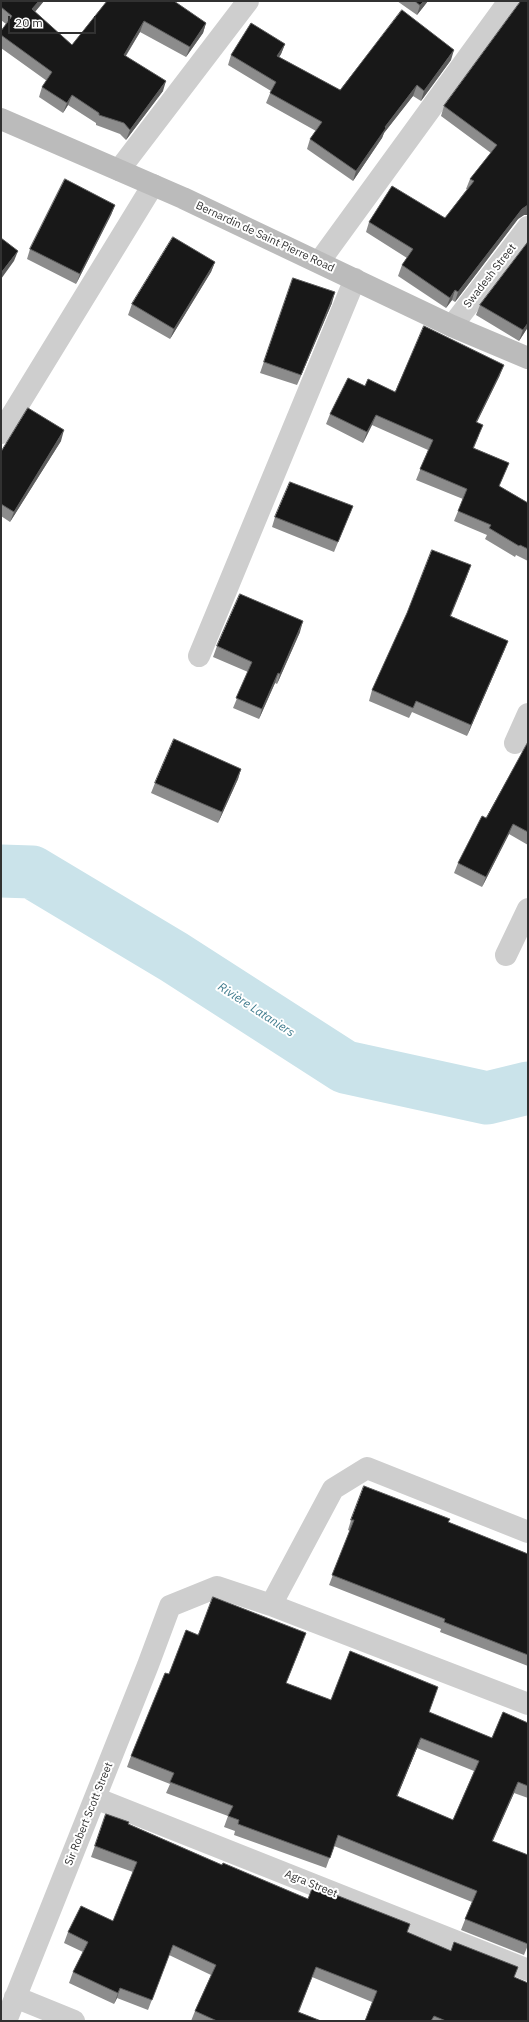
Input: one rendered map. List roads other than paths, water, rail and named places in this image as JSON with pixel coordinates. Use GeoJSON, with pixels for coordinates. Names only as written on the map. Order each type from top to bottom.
{"type":"FeatureCollection","features":[{"type":"Feature","properties":{"kind":"main road","name":"Bernardin de Saint Pierre Road"},"geometry":{"type":"LineString","coordinates":[[1,119],[153,185],[452,326],[528,358]]}},
{"type":"Feature","properties":{"kind":"street"},"geometry":{"type":"LineString","coordinates":[[119,170],[248,1]]}},
{"type":"Feature","properties":{"kind":"street"},"geometry":{"type":"LineString","coordinates":[[319,262],[509,1]]}},
{"type":"Feature","properties":{"kind":"street"},"geometry":{"type":"LineString","coordinates":[[1,433],[153,185]]}},
{"type":"Feature","properties":{"kind":"street","name":"Swadesh Street"},"geometry":{"type":"LineString","coordinates":[[452,326],[528,227]]}},
{"type":"Feature","properties":{"kind":"street"},"geometry":{"type":"LineString","coordinates":[[199,656],[355,279]]}},
{"type":"Feature","properties":{"kind":"street"},"geometry":{"type":"LineString","coordinates":[[515,743],[528,714]]}},
{"type":"Feature","properties":{"kind":"street"},"geometry":{"type":"LineString","coordinates":[[506,954],[528,909]]}},
{"type":"Feature","properties":{"kind":"street"},"geometry":{"type":"LineString","coordinates":[[528,1532],[367,1468],[333,1489],[271,1605],[528,1704]]}},
{"type":"Feature","properties":{"kind":"street","name":"Sir Robert Scott Street"},"geometry":{"type":"LineString","coordinates":[[6,2021],[148,1665],[170,1606],[217,1587],[271,1605]]}},
{"type":"Feature","properties":{"kind":"street","name":"Agra Street"},"geometry":{"type":"LineString","coordinates":[[95,1798],[528,1970]]}},
{"type":"Feature","properties":{"kind":"street"},"geometry":{"type":"LineString","coordinates":[[15,1997],[74,2021]]}},
{"type":"Feature","properties":{"kind":"waterway","name":"Rivière Lataniers"},"geometry":{"type":"LineString","coordinates":[[1,871],[32,872],[174,957],[345,1067],[487,1098],[528,1088]]}}]}
